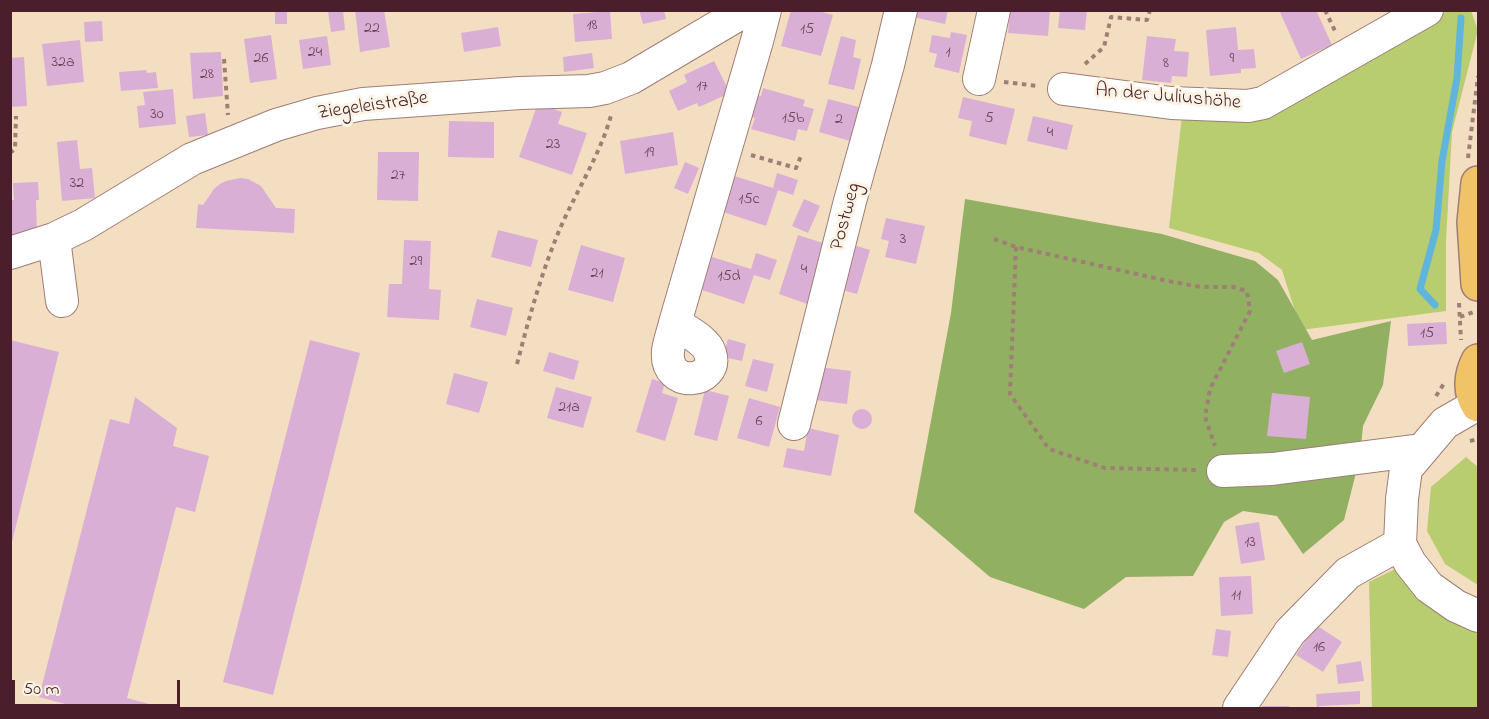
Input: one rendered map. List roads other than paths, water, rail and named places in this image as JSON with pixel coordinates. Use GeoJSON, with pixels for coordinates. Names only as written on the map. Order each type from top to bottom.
{"type":"FeatureCollection","features":[{"type":"Feature","properties":{"kind":"main road"},"geometry":{"type":"LineString","coordinates":[[1479,183],[1474,222],[1479,284]]}},
{"type":"Feature","properties":{"kind":"main road"},"geometry":{"type":"LineString","coordinates":[[1478,404],[1472,387],[1473,375],[1479,361]]}},
{"type":"Feature","properties":{"kind":"street","name":"Ziegeleistraße"},"geometry":{"type":"LineString","coordinates":[[10,253],[54,239],[83,225],[192,159],[230,142],[288,122],[363,104],[520,93],[589,91],[620,82],[746,10]]}},
{"type":"Feature","properties":{"kind":"street"},"geometry":{"type":"LineString","coordinates":[[675,323],[765,10]]}},
{"type":"Feature","properties":{"kind":"street","name":"Postweg"},"geometry":{"type":"LineString","coordinates":[[794,424],[901,10]]}},
{"type":"Feature","properties":{"kind":"street"},"geometry":{"type":"LineString","coordinates":[[979,79],[994,10]]}},
{"type":"Feature","properties":{"kind":"street","name":"An der Juliushöhe"},"geometry":{"type":"LineString","coordinates":[[1065,89],[1171,103],[1248,106],[1263,103],[1427,10]]}},
{"type":"Feature","properties":{"kind":"street"},"geometry":{"type":"LineString","coordinates":[[54,239],[62,301]]}},
{"type":"Feature","properties":{"kind":"street"},"geometry":{"type":"LineString","coordinates":[[1478,404],[1445,423],[1406,468],[1400,544],[1410,563],[1429,587],[1456,606],[1479,616]]}},
{"type":"Feature","properties":{"kind":"street"},"geometry":{"type":"LineString","coordinates":[[1223,471],[1272,470],[1421,450]]}},
{"type":"Feature","properties":{"kind":"street"},"geometry":{"type":"LineString","coordinates":[[1239,708],[1290,632],[1348,573],[1400,544]]}},
{"type":"Feature","properties":{"kind":"waterway"},"geometry":{"type":"LineString","coordinates":[[1435,305],[1420,289],[1436,230],[1442,161],[1457,78],[1461,18]]}}]}
